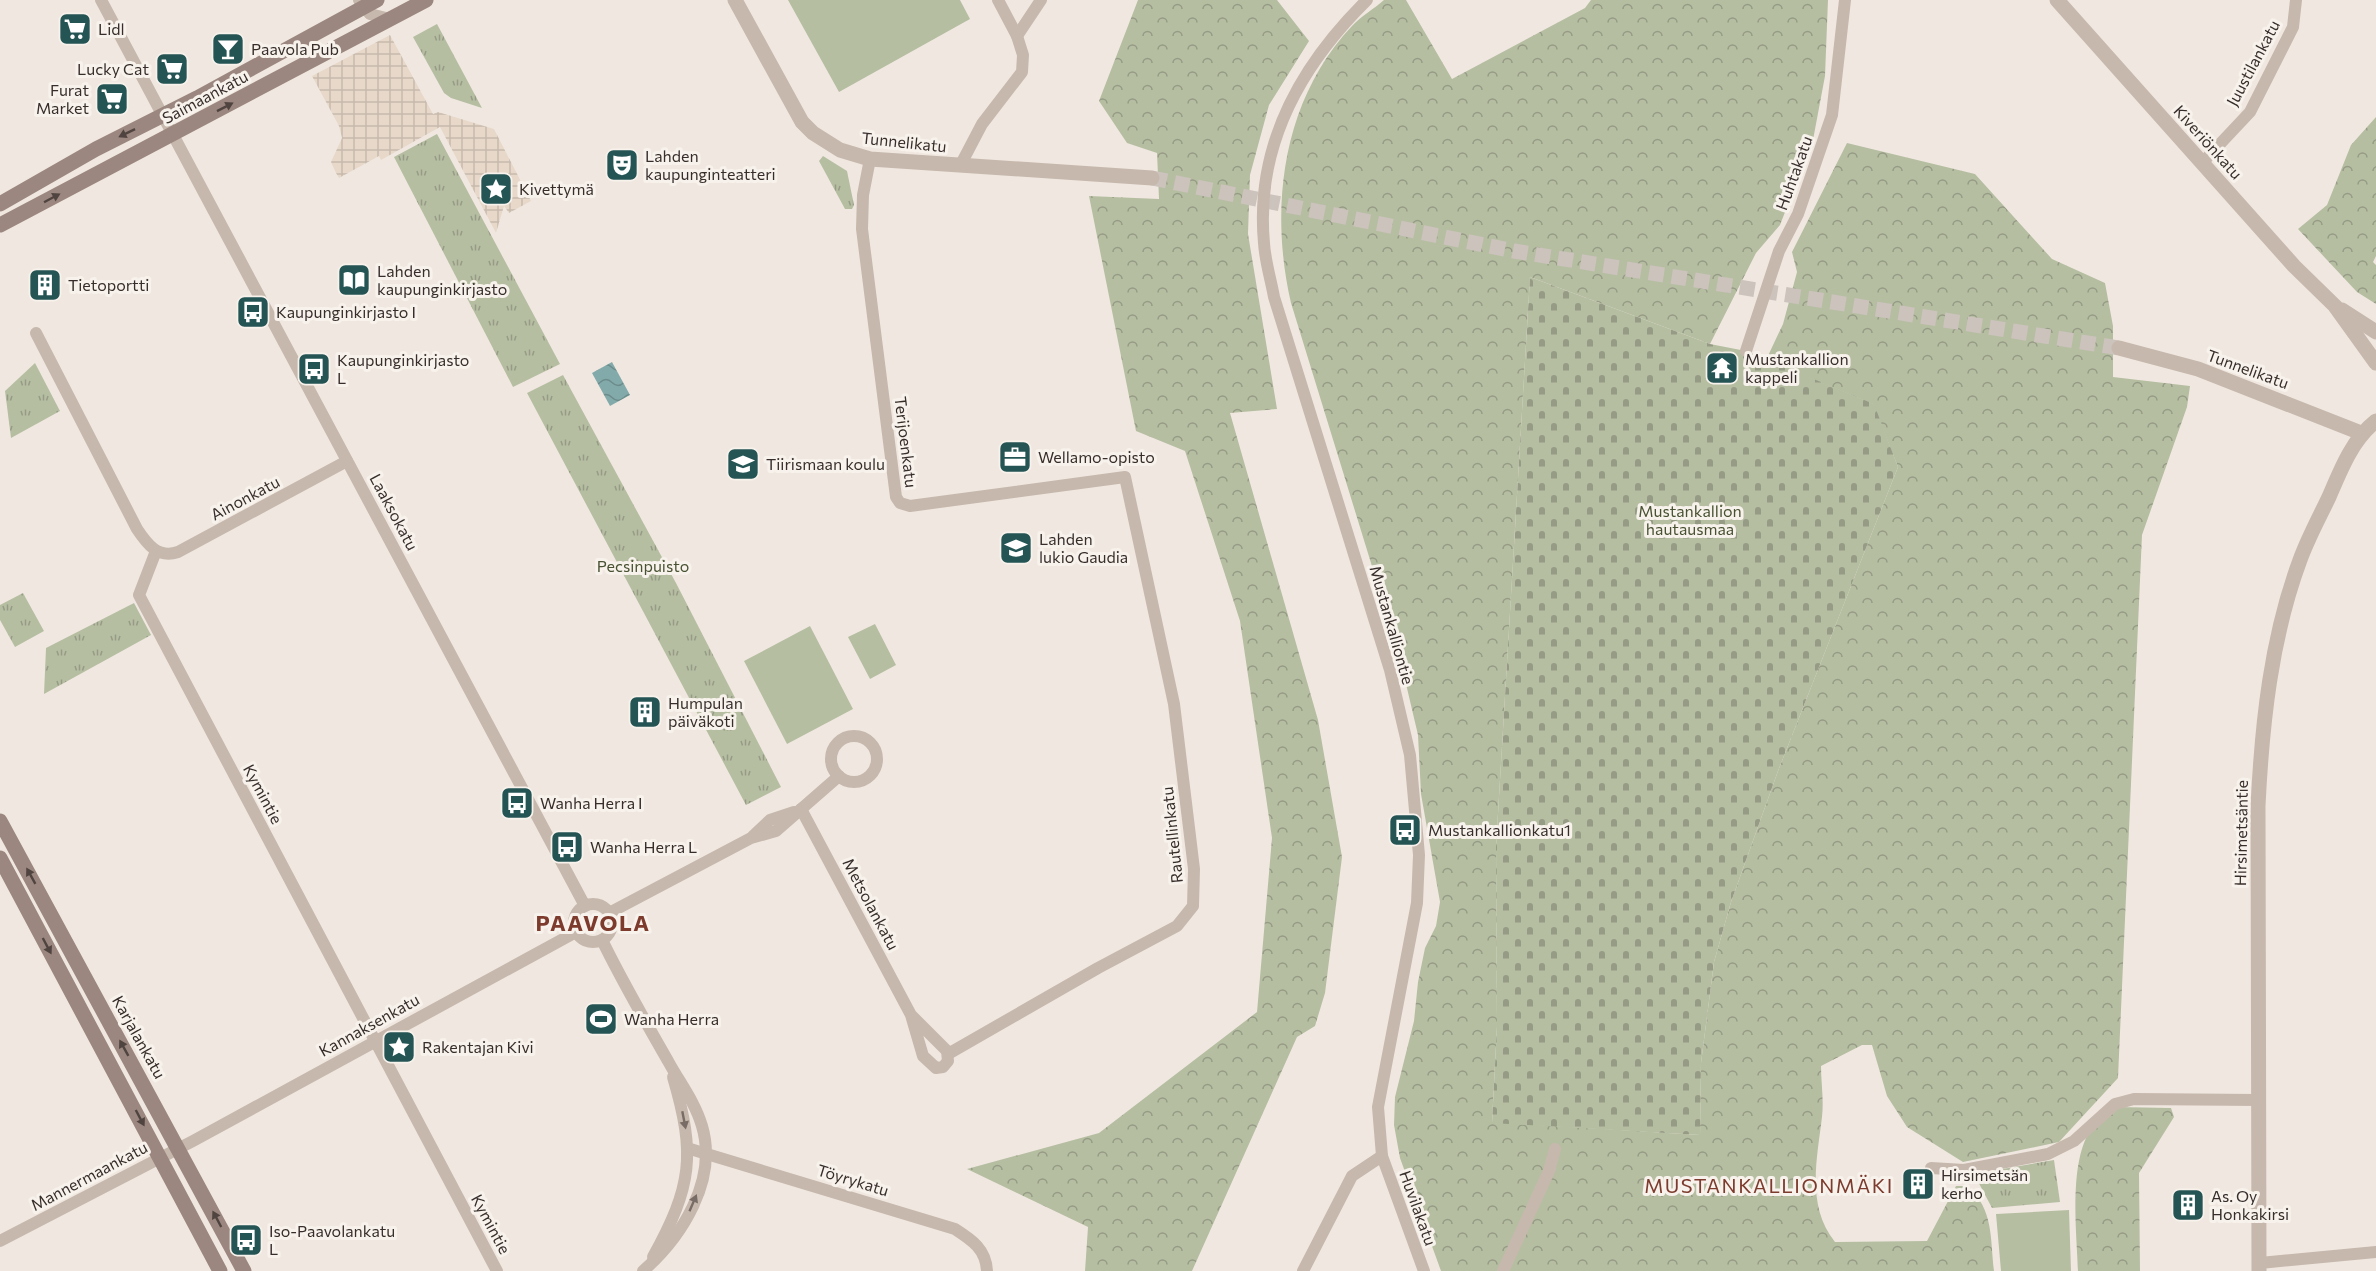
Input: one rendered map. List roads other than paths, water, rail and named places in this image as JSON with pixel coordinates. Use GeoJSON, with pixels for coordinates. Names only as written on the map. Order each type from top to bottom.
{"type":"FeatureCollection","features":[{"type":"Feature","properties":{"kind":"main road","name":"Saimaankatu"},"geometry":{"type":"LineString","coordinates":[[0,204],[96,149],[163,116],[361,4],[378,0]]}},
{"type":"Feature","properties":{"kind":"main road","name":"Saimaankatu"},"geometry":{"type":"LineString","coordinates":[[0,225],[174,134],[381,21],[426,0]]}},
{"type":"Feature","properties":{"kind":"main road","name":"Karjalankatu"},"geometry":{"type":"LineString","coordinates":[[0,821],[179,1147],[244,1271]]}},
{"type":"Feature","properties":{"kind":"main road"},"geometry":{"type":"LineString","coordinates":[[0,858],[220,1271]]}},
{"type":"Feature","properties":{"kind":"street","name":"Laaksokatu"},"geometry":{"type":"LineString","coordinates":[[101,0],[585,906]]}},
{"type":"Feature","properties":{"kind":"street"},"geometry":{"type":"LineString","coordinates":[[378,0],[381,21]]}},
{"type":"Feature","properties":{"kind":"street","name":"Tunnelikatu"},"geometry":{"type":"LineString","coordinates":[[735,0],[802,122],[813,133],[840,150],[870,159],[1152,178]]}},
{"type":"Feature","properties":{"kind":"street"},"geometry":{"type":"LineString","coordinates":[[960,166],[982,124],[1022,72],[1023,55],[1017,36],[998,0]]}},
{"type":"Feature","properties":{"kind":"street"},"geometry":{"type":"LineString","coordinates":[[1017,36],[1041,0]]}},
{"type":"Feature","properties":{"kind":"street","name":"Mustankalliontie"},"geometry":{"type":"LineString","coordinates":[[1367,0],[1337,29],[1300,80],[1276,133],[1266,186],[1264,243],[1274,297],[1390,670],[1410,755],[1419,855],[1417,903],[1378,1107],[1382,1156]]}},
{"type":"Feature","properties":{"kind":"street","name":"Huhtakatu"},"geometry":{"type":"LineString","coordinates":[[1746,351],[1779,251],[1798,214],[1832,114],[1845,0]]}},
{"type":"Feature","properties":{"kind":"street","name":"Kiveriönkatu"},"geometry":{"type":"LineString","coordinates":[[2057,0],[2294,266],[2335,306],[2376,363]]}},
{"type":"Feature","properties":{"kind":"street","name":"Juustilankatu"},"geometry":{"type":"LineString","coordinates":[[2203,162],[2250,112],[2293,27],[2296,0]]}},
{"type":"Feature","properties":{"kind":"street"},"geometry":{"type":"LineString","coordinates":[[361,4],[381,21]]}},
{"type":"Feature","properties":{"kind":"street","name":"Terijoenkatu"},"geometry":{"type":"LineString","coordinates":[[870,159],[863,195],[862,230],[896,497],[900,502],[910,506],[1125,477]]}},
{"type":"Feature","properties":{"kind":"street","name":"Kiveriönkatu"},"geometry":{"type":"LineString","coordinates":[[2335,306],[2376,332]]}},
{"type":"Feature","properties":{"kind":"street"},"geometry":{"type":"LineString","coordinates":[[36,333],[136,529],[156,551]]}},
{"type":"Feature","properties":{"kind":"street","name":"Tunnelikatu"},"geometry":{"type":"LineString","coordinates":[[2119,348],[2198,369],[2361,433]]}},
{"type":"Feature","properties":{"kind":"street","name":"Hirsimetsäntie"},"geometry":{"type":"LineString","coordinates":[[2259,1267],[2258,806],[2261,740],[2278,632],[2300,560],[2344,462],[2361,433],[2376,421]]}},
{"type":"Feature","properties":{"kind":"street","name":"Ainonkatu"},"geometry":{"type":"LineString","coordinates":[[156,551],[170,555],[178,552],[347,461]]}},
{"type":"Feature","properties":{"kind":"street","name":"Rautellinkatu"},"geometry":{"type":"LineString","coordinates":[[948,1054],[1098,968],[1177,926],[1193,906],[1194,869],[1174,704],[1125,477]]}},
{"type":"Feature","properties":{"kind":"street","name":"Kymintie"},"geometry":{"type":"LineString","coordinates":[[156,551],[139,595],[497,1271]]}},
{"type":"Feature","properties":{"kind":"street"},"geometry":{"type":"LineString","coordinates":[[609,913],[751,838],[770,820],[801,809],[839,776]]}},
{"type":"Feature","properties":{"kind":"street","name":"Metsolankatu"},"geometry":{"type":"LineString","coordinates":[[801,809],[911,1015],[918,1044],[928,1063],[936,1068],[943,1067],[948,1061],[948,1054],[911,1015]]}},
{"type":"Feature","properties":{"kind":"street"},"geometry":{"type":"LineString","coordinates":[[594,904],[603,906],[609,913],[612,923],[610,932],[602,940],[592,942],[583,939],[576,932],[574,922],[577,912],[585,906],[594,904]]}},
{"type":"Feature","properties":{"kind":"street","name":"Kannaksenkatu"},"geometry":{"type":"LineString","coordinates":[[160,1157],[576,932]]}},
{"type":"Feature","properties":{"kind":"street"},"geometry":{"type":"LineString","coordinates":[[602,940],[669,1064],[689,1094],[702,1125],[708,1152],[704,1178],[686,1220],[666,1250],[645,1269]]}},
{"type":"Feature","properties":{"kind":"street"},"geometry":{"type":"LineString","coordinates":[[645,1269],[676,1214],[688,1172],[686,1128],[669,1064]]}},
{"type":"Feature","properties":{"kind":"street"},"geometry":{"type":"LineString","coordinates":[[1931,1168],[1964,1170],[2048,1154],[2069,1144],[2115,1104],[2134,1099],[2258,1100]]}},
{"type":"Feature","properties":{"kind":"street","name":"Töyrykatu"},"geometry":{"type":"LineString","coordinates":[[687,1148],[708,1152],[955,1229],[976,1242],[984,1254],[987,1271]]}},
{"type":"Feature","properties":{"kind":"street"},"geometry":{"type":"LineString","coordinates":[[1503,1271],[1549,1171],[1555,1149]]}},
{"type":"Feature","properties":{"kind":"street"},"geometry":{"type":"LineString","coordinates":[[1303,1271],[1352,1176],[1382,1156]]}},
{"type":"Feature","properties":{"kind":"street","name":"Huvilakatu"},"geometry":{"type":"LineString","coordinates":[[1382,1156],[1424,1271]]}},
{"type":"Feature","properties":{"kind":"street","name":"Mannermaankatu"},"geometry":{"type":"LineString","coordinates":[[0,1241],[160,1157]]}},
{"type":"Feature","properties":{"kind":"street"},"geometry":{"type":"LineString","coordinates":[[2259,1267],[2376,1252]]}},
{"type":"Feature","properties":{"kind":"water"},"geometry":{"type":"Polygon","coordinates":[[[612,362],[630,395],[610,406],[592,373],[612,362]]]}},
{"type":"Feature","properties":{"kind":"tunnel"},"geometry":{"type":"LineString","coordinates":[[1152,178],[1514,251],[2119,348]]}},
{"type":"Feature","properties":{"kind":"place","name":"Lidl"},"geometry":{"type":"Point","coordinates":[75,29]}},
{"type":"Feature","properties":{"kind":"place","name":"Paavola Pub"},"geometry":{"type":"Point","coordinates":[228,49]}},
{"type":"Feature","properties":{"kind":"place","name":"Lucky Cat"},"geometry":{"type":"Point","coordinates":[172,69]}},
{"type":"Feature","properties":{"kind":"place","name":"Furat Market"},"geometry":{"type":"Point","coordinates":[112,99]}},
{"type":"Feature","properties":{"kind":"place","name":"Lahden kaupunginteatteri"},"geometry":{"type":"Point","coordinates":[622,165]}},
{"type":"Feature","properties":{"kind":"place","name":"Kivettymä"},"geometry":{"type":"Point","coordinates":[496,189]}},
{"type":"Feature","properties":{"kind":"place","name":"Lahden kaupunginkirjasto"},"geometry":{"type":"Point","coordinates":[354,280]}},
{"type":"Feature","properties":{"kind":"place","name":"Tietoportti"},"geometry":{"type":"Point","coordinates":[45,285]}},
{"type":"Feature","properties":{"kind":"place","name":"Kaupunginkirjasto I"},"geometry":{"type":"Point","coordinates":[253,312]}},
{"type":"Feature","properties":{"kind":"place","name":"Mustankallion kappeli"},"geometry":{"type":"Point","coordinates":[1722,368]}},
{"type":"Feature","properties":{"kind":"place","name":"Kaupunginkirjasto L"},"geometry":{"type":"Point","coordinates":[314,369]}},
{"type":"Feature","properties":{"kind":"place","name":"Wellamo-opisto"},"geometry":{"type":"Point","coordinates":[1015,457]}},
{"type":"Feature","properties":{"kind":"place","name":"Tiirismaan koulu"},"geometry":{"type":"Point","coordinates":[743,464]}},
{"type":"Feature","properties":{"kind":"place","name":"Lahden lukio Gaudia"},"geometry":{"type":"Point","coordinates":[1016,548]}},
{"type":"Feature","properties":{"kind":"place","name":"Humpulan päiväkoti"},"geometry":{"type":"Point","coordinates":[645,712]}},
{"type":"Feature","properties":{"kind":"place","name":"Wanha Herra I"},"geometry":{"type":"Point","coordinates":[517,803]}},
{"type":"Feature","properties":{"kind":"place","name":"Mustankallionkatu1"},"geometry":{"type":"Point","coordinates":[1405,830]}},
{"type":"Feature","properties":{"kind":"place","name":"Wanha Herra L"},"geometry":{"type":"Point","coordinates":[567,847]}},
{"type":"Feature","properties":{"kind":"place","name":"Wanha Herra"},"geometry":{"type":"Point","coordinates":[601,1019]}},
{"type":"Feature","properties":{"kind":"place","name":"Rakentajan Kivi"},"geometry":{"type":"Point","coordinates":[399,1047]}},
{"type":"Feature","properties":{"kind":"place","name":"Hirsimetsän kerho"},"geometry":{"type":"Point","coordinates":[1918,1184]}},
{"type":"Feature","properties":{"kind":"place","name":"As. Oy Honkakirsi"},"geometry":{"type":"Point","coordinates":[2188,1205]}},
{"type":"Feature","properties":{"kind":"place","name":"Iso-Paavolankatu L"},"geometry":{"type":"Point","coordinates":[246,1240]}},
{"type":"Feature","properties":{"kind":"district","name":"PAAVOLA"},"geometry":{"type":"Point","coordinates":[593,923]}},
{"type":"Feature","properties":{"kind":"district","name":"MUSTANKALLIONMÄKI"},"geometry":{"type":"Point","coordinates":[1769,1186]}},
{"type":"Feature","properties":{"kind":"park label","name":"Mustankallion hautausmaa"},"geometry":{"type":"Point","coordinates":[1690,520]}},
{"type":"Feature","properties":{"kind":"park label","name":"Pecsinpuisto"},"geometry":{"type":"Point","coordinates":[643,566]}}]}
